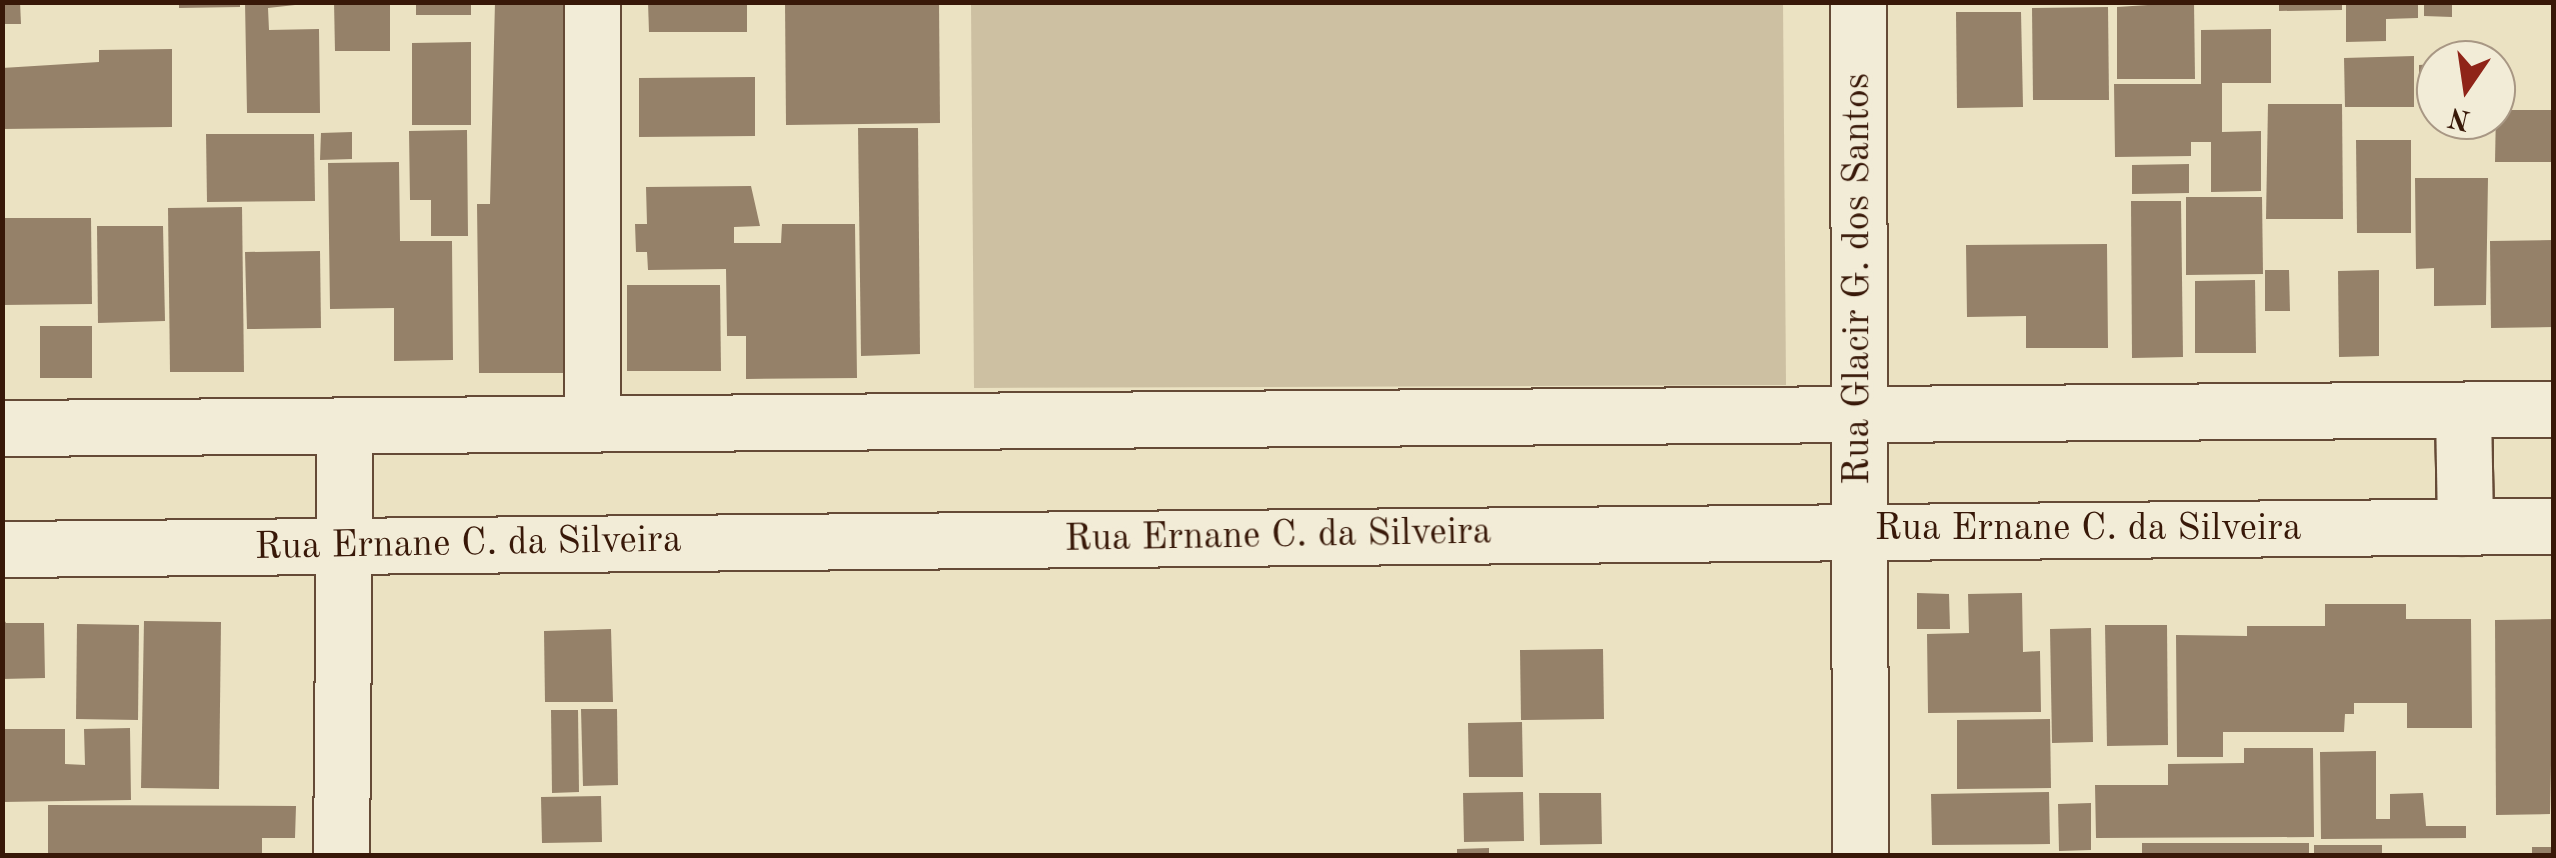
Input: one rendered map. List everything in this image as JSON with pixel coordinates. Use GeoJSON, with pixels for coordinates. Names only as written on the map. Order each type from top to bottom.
{"type":"FeatureCollection","features":[{"type":"Feature","properties":{"kind":"street"},"geometry":{"type":"LineString","coordinates":[[592,2],[592,424]]}},
{"type":"Feature","properties":{"kind":"street","name":"Rua Glacir G. dos Santos"},"geometry":{"type":"LineString","coordinates":[[1858,2],[1860,856]]}},
{"type":"Feature","properties":{"kind":"street"},"geometry":{"type":"LineString","coordinates":[[2,428],[2554,409]]}},
{"type":"Feature","properties":{"kind":"street"},"geometry":{"type":"LineString","coordinates":[[2463,410],[2464,527]]}},
{"type":"Feature","properties":{"kind":"street"},"geometry":{"type":"LineString","coordinates":[[341,856],[345,426]]}},
{"type":"Feature","properties":{"kind":"street","name":"Rua Ernane C. da Silveira"},"geometry":{"type":"LineString","coordinates":[[2,549],[2554,526]]}},
{"type":"Feature","properties":{"kind":"shaded area"},"geometry":{"type":"Polygon","coordinates":[[[971,3],[1783,3],[1786,385],[974,388],[971,3]]]}},
{"type":"Feature","properties":{"kind":"building"},"geometry":{"type":"Polygon","coordinates":[[[2,2],[20,2],[21,24],[2,24],[2,2]]]}},
{"type":"Feature","properties":{"kind":"building"},"geometry":{"type":"Polygon","coordinates":[[[179,2],[240,2],[240,7],[179,8],[179,2]]]}},
{"type":"Feature","properties":{"kind":"building"},"geometry":{"type":"Polygon","coordinates":[[[245,2],[322,2],[268,8],[269,30],[319,29],[320,113],[247,113],[245,2]]]}},
{"type":"Feature","properties":{"kind":"building"},"geometry":{"type":"Polygon","coordinates":[[[334,2],[390,2],[390,51],[335,51],[334,2]]]}},
{"type":"Feature","properties":{"kind":"building"},"geometry":{"type":"Polygon","coordinates":[[[416,2],[471,2],[471,15],[416,15],[416,2]]]}},
{"type":"Feature","properties":{"kind":"building"},"geometry":{"type":"Polygon","coordinates":[[[495,2],[563,2],[566,373],[479,373],[477,204],[490,204],[495,2]]]}},
{"type":"Feature","properties":{"kind":"building"},"geometry":{"type":"Polygon","coordinates":[[[648,2],[747,2],[747,32],[649,32],[648,2]]]}},
{"type":"Feature","properties":{"kind":"building"},"geometry":{"type":"Polygon","coordinates":[[[785,2],[939,2],[940,123],[786,125],[785,2]]]}},
{"type":"Feature","properties":{"kind":"building"},"geometry":{"type":"Polygon","coordinates":[[[2194,2],[2195,79],[2117,79],[2117,7],[2194,2]]]}},
{"type":"Feature","properties":{"kind":"building"},"geometry":{"type":"Polygon","coordinates":[[[2279,2],[2342,2],[2342,10],[2279,11],[2279,2]]]}},
{"type":"Feature","properties":{"kind":"building"},"geometry":{"type":"Polygon","coordinates":[[[2346,2],[2418,2],[2418,18],[2386,19],[2386,41],[2346,42],[2346,2]]]}},
{"type":"Feature","properties":{"kind":"building"},"geometry":{"type":"Polygon","coordinates":[[[2424,2],[2452,2],[2452,17],[2424,16],[2424,2]]]}},
{"type":"Feature","properties":{"kind":"building"},"geometry":{"type":"Polygon","coordinates":[[[2108,7],[2109,100],[2033,100],[2032,8],[2108,7]]]}},
{"type":"Feature","properties":{"kind":"building"},"geometry":{"type":"Polygon","coordinates":[[[1956,12],[2021,12],[2023,107],[1957,108],[1956,12]]]}},
{"type":"Feature","properties":{"kind":"building"},"geometry":{"type":"Polygon","coordinates":[[[2271,29],[2271,83],[2222,83],[2222,132],[2261,131],[2261,191],[2211,192],[2211,142],[2191,142],[2191,156],[2115,157],[2114,84],[2201,84],[2201,30],[2271,29]]]}},
{"type":"Feature","properties":{"kind":"building"},"geometry":{"type":"Polygon","coordinates":[[[471,42],[471,125],[412,125],[412,43],[471,42]]]}},
{"type":"Feature","properties":{"kind":"building"},"geometry":{"type":"Polygon","coordinates":[[[172,49],[172,127],[2,129],[2,68],[99,62],[99,50],[172,49]]]}},
{"type":"Feature","properties":{"kind":"building"},"geometry":{"type":"Polygon","coordinates":[[[2414,56],[2414,107],[2345,107],[2344,58],[2414,56]]]}},
{"type":"Feature","properties":{"kind":"building"},"geometry":{"type":"Polygon","coordinates":[[[755,77],[755,136],[639,137],[639,78],[755,77]]]}},
{"type":"Feature","properties":{"kind":"building"},"geometry":{"type":"Polygon","coordinates":[[[2268,104],[2342,104],[2343,219],[2266,219],[2268,104]]]}},
{"type":"Feature","properties":{"kind":"building"},"geometry":{"type":"Polygon","coordinates":[[[2516,110],[2554,110],[2554,162],[2495,162],[2495,140],[2516,140],[2516,110]]]}},
{"type":"Feature","properties":{"kind":"building"},"geometry":{"type":"Polygon","coordinates":[[[858,128],[918,128],[920,354],[861,356],[858,128]]]}},
{"type":"Feature","properties":{"kind":"building"},"geometry":{"type":"Polygon","coordinates":[[[467,130],[468,236],[431,236],[431,200],[410,200],[409,131],[467,130]]]}},
{"type":"Feature","properties":{"kind":"building"},"geometry":{"type":"Polygon","coordinates":[[[352,132],[352,159],[320,160],[321,133],[352,132]]]}},
{"type":"Feature","properties":{"kind":"building"},"geometry":{"type":"Polygon","coordinates":[[[206,134],[314,134],[315,201],[207,202],[206,134]]]}},
{"type":"Feature","properties":{"kind":"building"},"geometry":{"type":"Polygon","coordinates":[[[2356,140],[2411,140],[2411,233],[2357,233],[2356,140]]]}},
{"type":"Feature","properties":{"kind":"building"},"geometry":{"type":"Polygon","coordinates":[[[399,162],[400,241],[452,241],[453,360],[394,361],[394,308],[330,309],[328,163],[399,162]]]}},
{"type":"Feature","properties":{"kind":"building"},"geometry":{"type":"Polygon","coordinates":[[[2189,164],[2189,193],[2132,194],[2132,165],[2189,164]]]}},
{"type":"Feature","properties":{"kind":"building"},"geometry":{"type":"Polygon","coordinates":[[[2415,178],[2488,178],[2486,305],[2434,306],[2434,268],[2416,269],[2415,178]]]}},
{"type":"Feature","properties":{"kind":"building"},"geometry":{"type":"Polygon","coordinates":[[[751,186],[760,226],[734,227],[734,243],[781,243],[782,224],[855,224],[857,378],[746,379],[746,336],[727,336],[726,269],[648,270],[647,252],[636,252],[635,224],[647,224],[646,187],[751,186]]]}},
{"type":"Feature","properties":{"kind":"building"},"geometry":{"type":"Polygon","coordinates":[[[2186,197],[2262,197],[2263,274],[2186,275],[2186,197]]]}},
{"type":"Feature","properties":{"kind":"building"},"geometry":{"type":"Polygon","coordinates":[[[2131,201],[2181,201],[2183,357],[2132,358],[2131,201]]]}},
{"type":"Feature","properties":{"kind":"building"},"geometry":{"type":"Polygon","coordinates":[[[242,207],[244,372],[170,372],[168,208],[242,207]]]}},
{"type":"Feature","properties":{"kind":"building"},"geometry":{"type":"Polygon","coordinates":[[[2,218],[91,218],[92,304],[2,305],[2,218]]]}},
{"type":"Feature","properties":{"kind":"building"},"geometry":{"type":"Polygon","coordinates":[[[97,226],[163,226],[165,321],[98,323],[97,226]]]}},
{"type":"Feature","properties":{"kind":"building"},"geometry":{"type":"Polygon","coordinates":[[[2554,240],[2554,327],[2491,328],[2490,241],[2554,240]]]}},
{"type":"Feature","properties":{"kind":"building"},"geometry":{"type":"Polygon","coordinates":[[[2107,244],[2108,348],[2026,348],[2026,316],[1967,317],[1966,245],[2107,244]]]}},
{"type":"Feature","properties":{"kind":"building"},"geometry":{"type":"Polygon","coordinates":[[[320,251],[321,328],[247,329],[245,252],[320,251]]]}},
{"type":"Feature","properties":{"kind":"building"},"geometry":{"type":"Polygon","coordinates":[[[2265,270],[2289,270],[2290,311],[2265,311],[2265,270]]]}},
{"type":"Feature","properties":{"kind":"building"},"geometry":{"type":"Polygon","coordinates":[[[2379,270],[2379,356],[2339,357],[2338,271],[2379,270]]]}},
{"type":"Feature","properties":{"kind":"building"},"geometry":{"type":"Polygon","coordinates":[[[2255,280],[2256,353],[2195,353],[2195,281],[2255,280]]]}},
{"type":"Feature","properties":{"kind":"building"},"geometry":{"type":"Polygon","coordinates":[[[627,285],[720,285],[721,371],[627,371],[627,285]]]}},
{"type":"Feature","properties":{"kind":"building"},"geometry":{"type":"Polygon","coordinates":[[[40,326],[92,326],[92,378],[40,378],[40,326]]]}},
{"type":"Feature","properties":{"kind":"building"},"geometry":{"type":"Polygon","coordinates":[[[1917,593],[1949,594],[1950,629],[1917,629],[1917,593]]]}},
{"type":"Feature","properties":{"kind":"building"},"geometry":{"type":"Polygon","coordinates":[[[2022,593],[2023,652],[2040,651],[2041,712],[1928,713],[1927,634],[1969,633],[1968,594],[2022,593]]]}},
{"type":"Feature","properties":{"kind":"building"},"geometry":{"type":"Polygon","coordinates":[[[2325,604],[2406,604],[2406,619],[2471,619],[2472,728],[2407,728],[2407,703],[2354,703],[2354,714],[2345,714],[2344,732],[2223,732],[2223,757],[2177,757],[2176,635],[2247,636],[2247,626],[2325,626],[2325,604]]]}},
{"type":"Feature","properties":{"kind":"building"},"geometry":{"type":"Polygon","coordinates":[[[2,616],[6,623],[44,623],[45,678],[2,679],[2,616]]]}},
{"type":"Feature","properties":{"kind":"building"},"geometry":{"type":"Polygon","coordinates":[[[2554,619],[2550,814],[2496,815],[2495,620],[2554,619]]]}},
{"type":"Feature","properties":{"kind":"building"},"geometry":{"type":"Polygon","coordinates":[[[144,621],[221,622],[219,789],[141,788],[144,621]]]}},
{"type":"Feature","properties":{"kind":"building"},"geometry":{"type":"Polygon","coordinates":[[[77,624],[139,625],[138,720],[76,719],[77,624]]]}},
{"type":"Feature","properties":{"kind":"building"},"geometry":{"type":"Polygon","coordinates":[[[2105,625],[2167,625],[2168,745],[2107,746],[2105,625]]]}},
{"type":"Feature","properties":{"kind":"building"},"geometry":{"type":"Polygon","coordinates":[[[2091,628],[2093,742],[2052,743],[2050,629],[2091,628]]]}},
{"type":"Feature","properties":{"kind":"building"},"geometry":{"type":"Polygon","coordinates":[[[611,629],[613,702],[545,702],[544,631],[611,629]]]}},
{"type":"Feature","properties":{"kind":"building"},"geometry":{"type":"Polygon","coordinates":[[[1603,649],[1604,719],[1521,720],[1520,650],[1603,649]]]}},
{"type":"Feature","properties":{"kind":"building"},"geometry":{"type":"Polygon","coordinates":[[[581,709],[617,709],[618,785],[583,786],[581,709]]]}},
{"type":"Feature","properties":{"kind":"building"},"geometry":{"type":"Polygon","coordinates":[[[551,710],[578,710],[579,792],[552,793],[551,710]]]}},
{"type":"Feature","properties":{"kind":"building"},"geometry":{"type":"Polygon","coordinates":[[[2050,719],[2051,788],[1957,789],[1957,720],[2050,719]]]}},
{"type":"Feature","properties":{"kind":"building"},"geometry":{"type":"Polygon","coordinates":[[[1522,722],[1523,777],[1469,777],[1468,723],[1522,722]]]}},
{"type":"Feature","properties":{"kind":"building"},"geometry":{"type":"Polygon","coordinates":[[[130,728],[131,800],[2,802],[2,729],[65,729],[65,764],[85,765],[84,729],[130,728]]]}},
{"type":"Feature","properties":{"kind":"building"},"geometry":{"type":"Polygon","coordinates":[[[2244,748],[2313,748],[2314,837],[2096,838],[2095,785],[2168,785],[2168,764],[2244,763],[2244,748]]]}},
{"type":"Feature","properties":{"kind":"building"},"geometry":{"type":"Polygon","coordinates":[[[2376,751],[2376,819],[2390,819],[2390,794],[2423,793],[2426,826],[2466,826],[2466,838],[2321,839],[2320,752],[2376,751]]]}},
{"type":"Feature","properties":{"kind":"building"},"geometry":{"type":"Polygon","coordinates":[[[1523,792],[1524,841],[1464,842],[1463,793],[1523,792]]]}},
{"type":"Feature","properties":{"kind":"building"},"geometry":{"type":"Polygon","coordinates":[[[2049,792],[2050,844],[1932,845],[1931,794],[2049,792]]]}},
{"type":"Feature","properties":{"kind":"building"},"geometry":{"type":"Polygon","coordinates":[[[1539,793],[1601,793],[1602,844],[1540,845],[1539,793]]]}},
{"type":"Feature","properties":{"kind":"building"},"geometry":{"type":"Polygon","coordinates":[[[601,796],[602,842],[542,843],[541,797],[601,796]]]}},
{"type":"Feature","properties":{"kind":"building"},"geometry":{"type":"Polygon","coordinates":[[[2091,803],[2091,850],[2059,851],[2058,804],[2091,803]]]}},
{"type":"Feature","properties":{"kind":"building"},"geometry":{"type":"Polygon","coordinates":[[[48,805],[296,806],[295,838],[262,838],[262,856],[48,856],[48,805]]]}},
{"type":"Feature","properties":{"kind":"building"},"geometry":{"type":"Polygon","coordinates":[[[2142,843],[2309,843],[2309,856],[2142,856],[2142,843]]]}},
{"type":"Feature","properties":{"kind":"building"},"geometry":{"type":"Polygon","coordinates":[[[2314,845],[2382,845],[2382,856],[2314,856],[2314,845]]]}},
{"type":"Feature","properties":{"kind":"building"},"geometry":{"type":"Polygon","coordinates":[[[2532,847],[2554,847],[2554,856],[2532,856],[2532,847]]]}},
{"type":"Feature","properties":{"kind":"building"},"geometry":{"type":"Polygon","coordinates":[[[1489,848],[1489,856],[1457,856],[1457,849],[1489,848]]]}}]}
